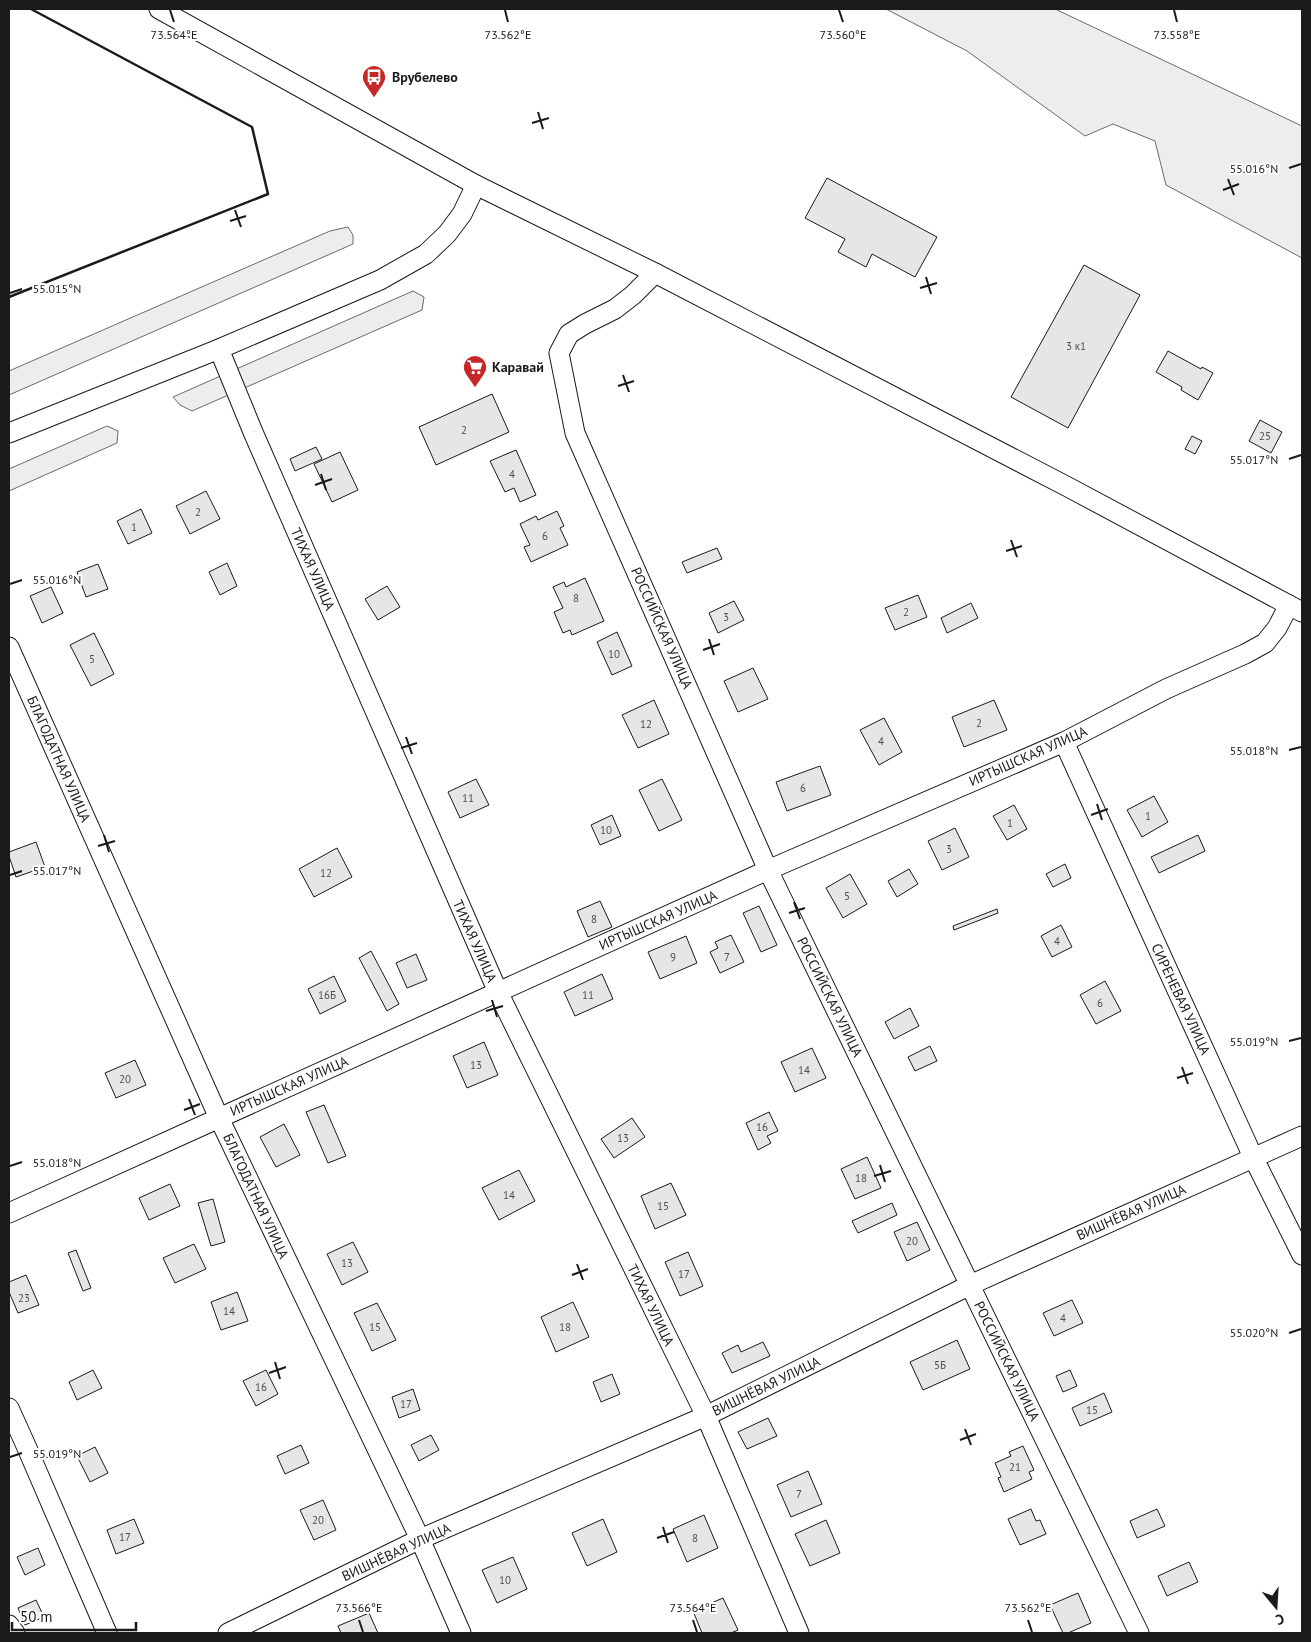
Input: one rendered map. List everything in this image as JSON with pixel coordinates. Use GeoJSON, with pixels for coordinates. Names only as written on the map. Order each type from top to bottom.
{"type":"FeatureCollection","features":[{"type":"Feature","properties":{"kind":"street"},"geometry":{"type":"LineString","coordinates":[[159,9],[476,185],[655,273],[1068,487],[1296,609]]}},
{"type":"Feature","properties":{"kind":"street"},"geometry":{"type":"LineString","coordinates":[[9,433],[219,349],[380,280],[426,254],[447,234],[462,214],[476,185]]}},
{"type":"Feature","properties":{"kind":"street","name":"РОССИЙСКАЯ УЛИЦА"},"geometry":{"type":"LineString","coordinates":[[655,273],[633,295],[615,309],[569,334],[559,353],[575,432],[768,870],[1140,1633]]}},
{"type":"Feature","properties":{"kind":"street","name":"ТИХАЯ УЛИЦА"},"geometry":{"type":"LineString","coordinates":[[219,349],[257,441],[498,992],[706,1416],[799,1633]]}},
{"type":"Feature","properties":{"kind":"street","name":"ИРТЫШСКАЯ УЛИЦА"},"geometry":{"type":"LineString","coordinates":[[9,1213],[768,870],[1064,742],[1166,689],[1245,654],[1265,643],[1296,609]]}},
{"type":"Feature","properties":{"kind":"street","name":"БЛАГОДАТНАЯ УЛИЦА"},"geometry":{"type":"LineString","coordinates":[[9,647],[219,1118],[420,1539],[461,1633]]}},
{"type":"Feature","properties":{"kind":"street","name":"СИРЕНЕВАЯ УЛИЦА"},"geometry":{"type":"LineString","coordinates":[[1064,742],[1253,1157],[1302,1254]]}},
{"type":"Feature","properties":{"kind":"street","name":"ВИШНЁВАЯ УЛИЦА"},"geometry":{"type":"LineString","coordinates":[[228,1633],[420,1539],[706,1416],[970,1285],[1302,1136]]}},
{"type":"Feature","properties":{"kind":"street"},"geometry":{"type":"LineString","coordinates":[[9,1408],[107,1633]]}},
{"type":"Feature","properties":{"kind":"street"},"geometry":{"type":"LineString","coordinates":[[9,1625],[15,1633]]}},
{"type":"Feature","properties":{"kind":"shaded area"},"geometry":{"type":"Polygon","coordinates":[[[886,9],[1055,9],[1302,126],[1302,258],[1166,185],[1155,141],[1113,124],[1085,136],[967,51],[886,9]]]}},
{"type":"Feature","properties":{"kind":"shaded area"},"geometry":{"type":"Polygon","coordinates":[[[348,227],[353,235],[353,244],[9,395],[9,371],[330,231],[348,227]]]}},
{"type":"Feature","properties":{"kind":"shaded area"},"geometry":{"type":"Polygon","coordinates":[[[413,291],[424,297],[422,310],[192,411],[180,405],[173,397],[413,291]]]}},
{"type":"Feature","properties":{"kind":"shaded area"},"geometry":{"type":"Polygon","coordinates":[[[107,426],[118,431],[117,443],[9,491],[9,469],[107,426]]]}},
{"type":"Feature","properties":{"kind":"building"},"geometry":{"type":"Polygon","coordinates":[[[827,178],[937,237],[915,277],[872,254],[866,267],[838,252],[845,239],[805,218],[827,178]]]}},
{"type":"Feature","properties":{"kind":"building"},"geometry":{"type":"Polygon","coordinates":[[[1084,265],[1140,295],[1068,428],[1011,397],[1084,265]]]}},
{"type":"Feature","properties":{"kind":"building"},"geometry":{"type":"Polygon","coordinates":[[[1168,351],[1201,369],[1202,367],[1213,373],[1198,400],[1181,390],[1182,387],[1156,372],[1168,351]]]}},
{"type":"Feature","properties":{"kind":"building"},"geometry":{"type":"Polygon","coordinates":[[[492,394],[509,432],[436,465],[419,427],[492,394]]]}},
{"type":"Feature","properties":{"kind":"building"},"geometry":{"type":"Polygon","coordinates":[[[1260,420],[1282,432],[1271,453],[1249,441],[1260,420]]]}},
{"type":"Feature","properties":{"kind":"building"},"geometry":{"type":"Polygon","coordinates":[[[1192,436],[1202,441],[1195,454],[1185,449],[1192,436]]]}},
{"type":"Feature","properties":{"kind":"building"},"geometry":{"type":"Polygon","coordinates":[[[316,447],[322,459],[295,471],[290,459],[316,447]]]}},
{"type":"Feature","properties":{"kind":"building"},"geometry":{"type":"Polygon","coordinates":[[[516,450],[536,495],[520,502],[514,488],[505,492],[490,461],[516,450]]]}},
{"type":"Feature","properties":{"kind":"building"},"geometry":{"type":"Polygon","coordinates":[[[340,452],[358,490],[332,502],[314,464],[340,452]]]}},
{"type":"Feature","properties":{"kind":"building"},"geometry":{"type":"Polygon","coordinates":[[[206,491],[220,519],[190,534],[176,506],[206,491]]]}},
{"type":"Feature","properties":{"kind":"building"},"geometry":{"type":"Polygon","coordinates":[[[141,509],[152,533],[128,544],[117,521],[141,509]]]}},
{"type":"Feature","properties":{"kind":"building"},"geometry":{"type":"Polygon","coordinates":[[[557,511],[564,526],[560,528],[568,545],[531,562],[524,547],[530,545],[520,524],[536,516],[538,520],[557,511]]]}},
{"type":"Feature","properties":{"kind":"building"},"geometry":{"type":"Polygon","coordinates":[[[717,548],[722,559],[687,573],[682,562],[717,548]]]}},
{"type":"Feature","properties":{"kind":"building"},"geometry":{"type":"Polygon","coordinates":[[[227,563],[237,586],[220,595],[209,572],[227,563]]]}},
{"type":"Feature","properties":{"kind":"building"},"geometry":{"type":"Polygon","coordinates":[[[98,564],[108,589],[86,597],[77,572],[98,564]]]}},
{"type":"Feature","properties":{"kind":"building"},"geometry":{"type":"Polygon","coordinates":[[[585,578],[604,621],[572,635],[570,630],[563,633],[554,612],[563,608],[553,587],[564,582],[566,587],[585,578]]]}},
{"type":"Feature","properties":{"kind":"building"},"geometry":{"type":"Polygon","coordinates":[[[387,586],[400,607],[378,620],[365,599],[387,586]]]}},
{"type":"Feature","properties":{"kind":"building"},"geometry":{"type":"Polygon","coordinates":[[[51,587],[63,613],[42,623],[30,596],[51,587]]]}},
{"type":"Feature","properties":{"kind":"building"},"geometry":{"type":"Polygon","coordinates":[[[918,595],[927,617],[895,630],[885,608],[918,595]]]}},
{"type":"Feature","properties":{"kind":"building"},"geometry":{"type":"Polygon","coordinates":[[[734,601],[744,620],[718,633],[709,613],[734,601]]]}},
{"type":"Feature","properties":{"kind":"building"},"geometry":{"type":"Polygon","coordinates":[[[971,603],[978,618],[947,633],[941,618],[971,603]]]}},
{"type":"Feature","properties":{"kind":"building"},"geometry":{"type":"Polygon","coordinates":[[[617,632],[632,666],[612,675],[597,642],[617,632]]]}},
{"type":"Feature","properties":{"kind":"building"},"geometry":{"type":"Polygon","coordinates":[[[94,633],[114,674],[91,686],[70,645],[94,633]]]}},
{"type":"Feature","properties":{"kind":"building"},"geometry":{"type":"Polygon","coordinates":[[[753,668],[768,699],[738,712],[724,681],[753,668]]]}},
{"type":"Feature","properties":{"kind":"building"},"geometry":{"type":"Polygon","coordinates":[[[654,700],[669,734],[638,748],[622,715],[654,700]]]}},
{"type":"Feature","properties":{"kind":"building"},"geometry":{"type":"Polygon","coordinates":[[[994,700],[1007,730],[964,747],[952,717],[994,700]]]}},
{"type":"Feature","properties":{"kind":"building"},"geometry":{"type":"Polygon","coordinates":[[[884,718],[902,752],[879,765],[860,730],[884,718]]]}},
{"type":"Feature","properties":{"kind":"building"},"geometry":{"type":"Polygon","coordinates":[[[820,766],[831,795],[787,811],[776,782],[820,766]]]}},
{"type":"Feature","properties":{"kind":"building"},"geometry":{"type":"Polygon","coordinates":[[[476,779],[489,805],[460,818],[448,792],[476,779]]]}},
{"type":"Feature","properties":{"kind":"building"},"geometry":{"type":"Polygon","coordinates":[[[662,779],[682,820],[659,831],[639,790],[662,779]]]}},
{"type":"Feature","properties":{"kind":"building"},"geometry":{"type":"Polygon","coordinates":[[[1154,796],[1168,822],[1142,837],[1127,810],[1154,796]]]}},
{"type":"Feature","properties":{"kind":"building"},"geometry":{"type":"Polygon","coordinates":[[[1014,805],[1027,829],[1007,840],[993,816],[1014,805]]]}},
{"type":"Feature","properties":{"kind":"building"},"geometry":{"type":"Polygon","coordinates":[[[612,815],[621,836],[600,845],[591,825],[612,815]]]}},
{"type":"Feature","properties":{"kind":"building"},"geometry":{"type":"Polygon","coordinates":[[[955,828],[969,857],[942,870],[928,841],[955,828]]]}},
{"type":"Feature","properties":{"kind":"building"},"geometry":{"type":"Polygon","coordinates":[[[1198,835],[1205,851],[1159,873],[1151,857],[1198,835]]]}},
{"type":"Feature","properties":{"kind":"building"},"geometry":{"type":"Polygon","coordinates":[[[36,842],[45,867],[16,877],[9,852],[36,842]]]}},
{"type":"Feature","properties":{"kind":"building"},"geometry":{"type":"Polygon","coordinates":[[[337,848],[352,877],[314,897],[299,869],[337,848]]]}},
{"type":"Feature","properties":{"kind":"building"},"geometry":{"type":"Polygon","coordinates":[[[1065,864],[1071,878],[1053,887],[1046,874],[1065,864]]]}},
{"type":"Feature","properties":{"kind":"building"},"geometry":{"type":"Polygon","coordinates":[[[909,869],[918,884],[897,897],[888,881],[909,869]]]}},
{"type":"Feature","properties":{"kind":"building"},"geometry":{"type":"Polygon","coordinates":[[[850,874],[867,904],[843,918],[826,888],[850,874]]]}},
{"type":"Feature","properties":{"kind":"building"},"geometry":{"type":"Polygon","coordinates":[[[600,901],[612,927],[588,937],[577,911],[600,901]]]}},
{"type":"Feature","properties":{"kind":"building"},"geometry":{"type":"Polygon","coordinates":[[[759,906],[777,945],[761,952],[743,913],[759,906]]]}},
{"type":"Feature","properties":{"kind":"building"},"geometry":{"type":"Polygon","coordinates":[[[997,909],[998,913],[954,930],[953,926],[997,909]]]}},
{"type":"Feature","properties":{"kind":"building"},"geometry":{"type":"Polygon","coordinates":[[[1061,925],[1072,947],[1052,957],[1041,936],[1061,925]]]}},
{"type":"Feature","properties":{"kind":"building"},"geometry":{"type":"Polygon","coordinates":[[[731,935],[744,962],[720,973],[710,952],[718,948],[715,942],[731,935]]]}},
{"type":"Feature","properties":{"kind":"building"},"geometry":{"type":"Polygon","coordinates":[[[686,936],[697,963],[660,979],[648,952],[686,936]]]}},
{"type":"Feature","properties":{"kind":"building"},"geometry":{"type":"Polygon","coordinates":[[[371,951],[399,1004],[387,1011],[359,958],[371,951]]]}},
{"type":"Feature","properties":{"kind":"building"},"geometry":{"type":"Polygon","coordinates":[[[416,954],[427,980],[407,988],[396,963],[416,954]]]}},
{"type":"Feature","properties":{"kind":"building"},"geometry":{"type":"Polygon","coordinates":[[[602,974],[613,999],[575,1016],[564,992],[602,974]]]}},
{"type":"Feature","properties":{"kind":"building"},"geometry":{"type":"Polygon","coordinates":[[[334,976],[346,1001],[320,1014],[308,989],[334,976]]]}},
{"type":"Feature","properties":{"kind":"building"},"geometry":{"type":"Polygon","coordinates":[[[1105,981],[1121,1011],[1096,1024],[1080,995],[1105,981]]]}},
{"type":"Feature","properties":{"kind":"building"},"geometry":{"type":"Polygon","coordinates":[[[910,1008],[919,1026],[894,1039],[885,1022],[910,1008]]]}},
{"type":"Feature","properties":{"kind":"building"},"geometry":{"type":"Polygon","coordinates":[[[484,1042],[498,1075],[467,1088],[453,1056],[484,1042]]]}},
{"type":"Feature","properties":{"kind":"building"},"geometry":{"type":"Polygon","coordinates":[[[930,1046],[937,1061],[915,1071],[908,1057],[930,1046]]]}},
{"type":"Feature","properties":{"kind":"building"},"geometry":{"type":"Polygon","coordinates":[[[812,1048],[826,1078],[795,1092],[781,1062],[812,1048]]]}},
{"type":"Feature","properties":{"kind":"building"},"geometry":{"type":"Polygon","coordinates":[[[135,1060],[146,1085],[116,1098],[105,1073],[135,1060]]]}},
{"type":"Feature","properties":{"kind":"building"},"geometry":{"type":"Polygon","coordinates":[[[324,1105],[346,1156],[328,1163],[306,1112],[324,1105]]]}},
{"type":"Feature","properties":{"kind":"building"},"geometry":{"type":"Polygon","coordinates":[[[769,1112],[778,1131],[767,1136],[771,1143],[758,1150],[746,1123],[769,1112]]]}},
{"type":"Feature","properties":{"kind":"building"},"geometry":{"type":"Polygon","coordinates":[[[632,1118],[645,1137],[614,1158],[601,1139],[632,1118]]]}},
{"type":"Feature","properties":{"kind":"building"},"geometry":{"type":"Polygon","coordinates":[[[284,1124],[300,1155],[276,1167],[260,1137],[284,1124]]]}},
{"type":"Feature","properties":{"kind":"building"},"geometry":{"type":"Polygon","coordinates":[[[867,1157],[881,1188],[855,1199],[841,1169],[867,1157]]]}},
{"type":"Feature","properties":{"kind":"building"},"geometry":{"type":"Polygon","coordinates":[[[519,1170],[535,1201],[499,1220],[482,1188],[519,1170]]]}},
{"type":"Feature","properties":{"kind":"building"},"geometry":{"type":"Polygon","coordinates":[[[671,1183],[686,1215],[655,1229],[641,1196],[671,1183]]]}},
{"type":"Feature","properties":{"kind":"building"},"geometry":{"type":"Polygon","coordinates":[[[170,1184],[180,1206],[149,1220],[139,1198],[170,1184]]]}},
{"type":"Feature","properties":{"kind":"building"},"geometry":{"type":"Polygon","coordinates":[[[213,1199],[225,1242],[211,1246],[198,1203],[213,1199]]]}},
{"type":"Feature","properties":{"kind":"building"},"geometry":{"type":"Polygon","coordinates":[[[892,1203],[897,1215],[858,1233],[852,1221],[892,1203]]]}},
{"type":"Feature","properties":{"kind":"building"},"geometry":{"type":"Polygon","coordinates":[[[917,1222],[930,1250],[907,1261],[894,1232],[917,1222]]]}},
{"type":"Feature","properties":{"kind":"building"},"geometry":{"type":"Polygon","coordinates":[[[353,1242],[368,1272],[342,1285],[327,1254],[353,1242]]]}},
{"type":"Feature","properties":{"kind":"building"},"geometry":{"type":"Polygon","coordinates":[[[194,1244],[206,1269],[175,1283],[163,1258],[194,1244]]]}},
{"type":"Feature","properties":{"kind":"building"},"geometry":{"type":"Polygon","coordinates":[[[76,1250],[91,1288],[83,1291],[68,1253],[76,1250]]]}},
{"type":"Feature","properties":{"kind":"building"},"geometry":{"type":"Polygon","coordinates":[[[688,1252],[703,1286],[680,1296],[665,1262],[688,1252]]]}},
{"type":"Feature","properties":{"kind":"building"},"geometry":{"type":"Polygon","coordinates":[[[26,1275],[39,1305],[18,1313],[9,1292],[9,1282],[26,1275]]]}},
{"type":"Feature","properties":{"kind":"building"},"geometry":{"type":"Polygon","coordinates":[[[237,1292],[248,1321],[221,1330],[211,1302],[237,1292]]]}},
{"type":"Feature","properties":{"kind":"building"},"geometry":{"type":"Polygon","coordinates":[[[1072,1300],[1083,1323],[1054,1336],[1043,1313],[1072,1300]]]}},
{"type":"Feature","properties":{"kind":"building"},"geometry":{"type":"Polygon","coordinates":[[[573,1302],[589,1337],[556,1352],[541,1317],[573,1302]]]}},
{"type":"Feature","properties":{"kind":"building"},"geometry":{"type":"Polygon","coordinates":[[[377,1303],[396,1340],[372,1351],[354,1313],[377,1303]]]}},
{"type":"Feature","properties":{"kind":"building"},"geometry":{"type":"Polygon","coordinates":[[[957,1340],[970,1369],[923,1390],[910,1362],[957,1340]]]}},
{"type":"Feature","properties":{"kind":"building"},"geometry":{"type":"Polygon","coordinates":[[[763,1342],[770,1356],[732,1373],[722,1353],[738,1345],[741,1352],[763,1342]]]}},
{"type":"Feature","properties":{"kind":"building"},"geometry":{"type":"Polygon","coordinates":[[[93,1370],[102,1388],[77,1400],[69,1382],[93,1370]]]}},
{"type":"Feature","properties":{"kind":"building"},"geometry":{"type":"Polygon","coordinates":[[[266,1370],[278,1394],[256,1406],[243,1381],[266,1370]]]}},
{"type":"Feature","properties":{"kind":"building"},"geometry":{"type":"Polygon","coordinates":[[[1070,1370],[1077,1386],[1063,1392],[1056,1376],[1070,1370]]]}},
{"type":"Feature","properties":{"kind":"building"},"geometry":{"type":"Polygon","coordinates":[[[612,1374],[620,1394],[601,1402],[593,1382],[612,1374]]]}},
{"type":"Feature","properties":{"kind":"building"},"geometry":{"type":"Polygon","coordinates":[[[413,1389],[420,1410],[399,1418],[392,1397],[413,1389]]]}},
{"type":"Feature","properties":{"kind":"building"},"geometry":{"type":"Polygon","coordinates":[[[1104,1393],[1112,1412],[1080,1426],[1072,1408],[1104,1393]]]}},
{"type":"Feature","properties":{"kind":"building"},"geometry":{"type":"Polygon","coordinates":[[[768,1418],[777,1436],[747,1449],[738,1432],[768,1418]]]}},
{"type":"Feature","properties":{"kind":"building"},"geometry":{"type":"Polygon","coordinates":[[[431,1435],[439,1450],[419,1461],[411,1445],[431,1435]]]}},
{"type":"Feature","properties":{"kind":"building"},"geometry":{"type":"Polygon","coordinates":[[[301,1445],[309,1463],[285,1474],[277,1456],[301,1445]]]}},
{"type":"Feature","properties":{"kind":"building"},"geometry":{"type":"Polygon","coordinates":[[[1023,1446],[1034,1470],[1029,1472],[1032,1479],[1004,1492],[998,1478],[1001,1477],[995,1463],[1011,1456],[1009,1452],[1023,1446]]]}},
{"type":"Feature","properties":{"kind":"building"},"geometry":{"type":"Polygon","coordinates":[[[95,1447],[108,1473],[90,1482],[77,1456],[95,1447]]]}},
{"type":"Feature","properties":{"kind":"building"},"geometry":{"type":"Polygon","coordinates":[[[808,1471],[822,1504],[791,1517],[777,1485],[808,1471]]]}},
{"type":"Feature","properties":{"kind":"building"},"geometry":{"type":"Polygon","coordinates":[[[323,1500],[336,1530],[314,1540],[300,1510],[323,1500]]]}},
{"type":"Feature","properties":{"kind":"building"},"geometry":{"type":"Polygon","coordinates":[[[1031,1509],[1036,1521],[1040,1520],[1046,1534],[1020,1545],[1008,1519],[1031,1509]]]}},
{"type":"Feature","properties":{"kind":"building"},"geometry":{"type":"Polygon","coordinates":[[[1157,1509],[1165,1526],[1137,1538],[1130,1521],[1157,1509]]]}},
{"type":"Feature","properties":{"kind":"building"},"geometry":{"type":"Polygon","coordinates":[[[704,1515],[718,1548],[687,1562],[673,1529],[704,1515]]]}},
{"type":"Feature","properties":{"kind":"building"},"geometry":{"type":"Polygon","coordinates":[[[134,1519],[144,1543],[116,1554],[107,1530],[134,1519]]]}},
{"type":"Feature","properties":{"kind":"building"},"geometry":{"type":"Polygon","coordinates":[[[603,1519],[617,1552],[587,1566],[572,1533],[603,1519]]]}},
{"type":"Feature","properties":{"kind":"building"},"geometry":{"type":"Polygon","coordinates":[[[826,1520],[840,1553],[810,1566],[795,1534],[826,1520]]]}},
{"type":"Feature","properties":{"kind":"building"},"geometry":{"type":"Polygon","coordinates":[[[38,1548],[45,1565],[25,1575],[17,1557],[38,1548]]]}},
{"type":"Feature","properties":{"kind":"building"},"geometry":{"type":"Polygon","coordinates":[[[513,1557],[527,1589],[497,1603],[482,1570],[513,1557]]]}},
{"type":"Feature","properties":{"kind":"building"},"geometry":{"type":"Polygon","coordinates":[[[1189,1562],[1198,1582],[1167,1596],[1158,1576],[1189,1562]]]}},
{"type":"Feature","properties":{"kind":"building"},"geometry":{"type":"Polygon","coordinates":[[[1078,1593],[1091,1623],[1068,1633],[1063,1633],[1050,1605],[1078,1593]]]}},
{"type":"Feature","properties":{"kind":"building"},"geometry":{"type":"Polygon","coordinates":[[[723,1598],[738,1630],[731,1633],[702,1633],[693,1611],[723,1598]]]}},
{"type":"Feature","properties":{"kind":"building"},"geometry":{"type":"Polygon","coordinates":[[[36,1600],[44,1617],[25,1625],[18,1608],[36,1600]]]}},
{"type":"Feature","properties":{"kind":"building"},"geometry":{"type":"Polygon","coordinates":[[[369,1613],[378,1633],[341,1633],[338,1626],[369,1613]]]}},
{"type":"Feature","properties":{"kind":"wall"},"geometry":{"type":"LineString","coordinates":[[9,297],[268,194],[252,127],[31,9]]}},
{"type":"Feature","properties":{"kind":"place","name":"Врубелево"},"geometry":{"type":"Point","coordinates":[374,98]}},
{"type":"Feature","properties":{"kind":"place","name":"Каравай"},"geometry":{"type":"Point","coordinates":[475,388]}}]}
